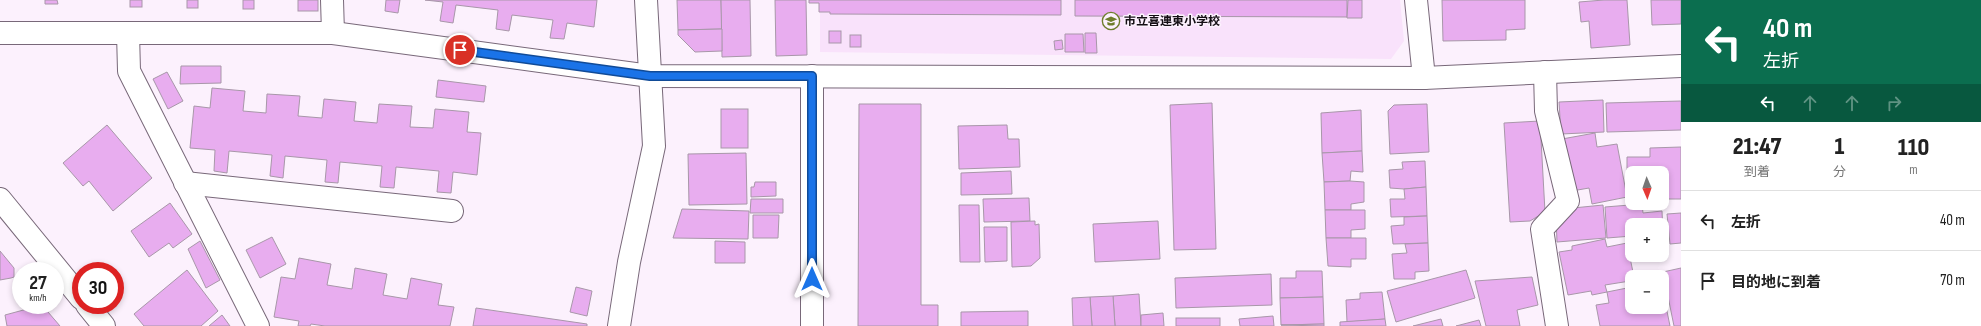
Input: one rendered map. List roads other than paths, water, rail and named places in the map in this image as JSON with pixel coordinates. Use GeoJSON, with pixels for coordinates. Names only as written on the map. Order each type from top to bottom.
{"type":"FeatureCollection","features":[{"type":"Feature","properties":{"kind":"street"},"geometry":{"type":"LineString","coordinates":[[332,0],[333,33]]}},
{"type":"Feature","properties":{"kind":"street"},"geometry":{"type":"LineString","coordinates":[[619,326],[629,262],[654,146],[646,0]]}},
{"type":"Feature","properties":{"kind":"street"},"geometry":{"type":"LineString","coordinates":[[1416,0],[1424,78]]}},
{"type":"Feature","properties":{"kind":"street"},"geometry":{"type":"LineString","coordinates":[[0,33],[333,33],[650,76],[1424,78],[1681,66]]}},
{"type":"Feature","properties":{"kind":"street"},"geometry":{"type":"LineString","coordinates":[[128,33],[129,71],[258,326]]}},
{"type":"Feature","properties":{"kind":"street"},"geometry":{"type":"LineString","coordinates":[[1545,72],[1546,111],[1568,201],[1542,229],[1557,326]]}},
{"type":"Feature","properties":{"kind":"street"},"geometry":{"type":"LineString","coordinates":[[812,76],[812,326]]}},
{"type":"Feature","properties":{"kind":"street"},"geometry":{"type":"LineString","coordinates":[[185,183],[452,211]]}},
{"type":"Feature","properties":{"kind":"street"},"geometry":{"type":"LineString","coordinates":[[0,199],[72,287]]}},
{"type":"Feature","properties":{"kind":"street"},"geometry":{"type":"LineString","coordinates":[[94,314],[104,326]]}},
{"type":"Feature","properties":{"kind":"place","name":"市立喜連東小学校"},"geometry":{"type":"Point","coordinates":[1111,21]}}]}
